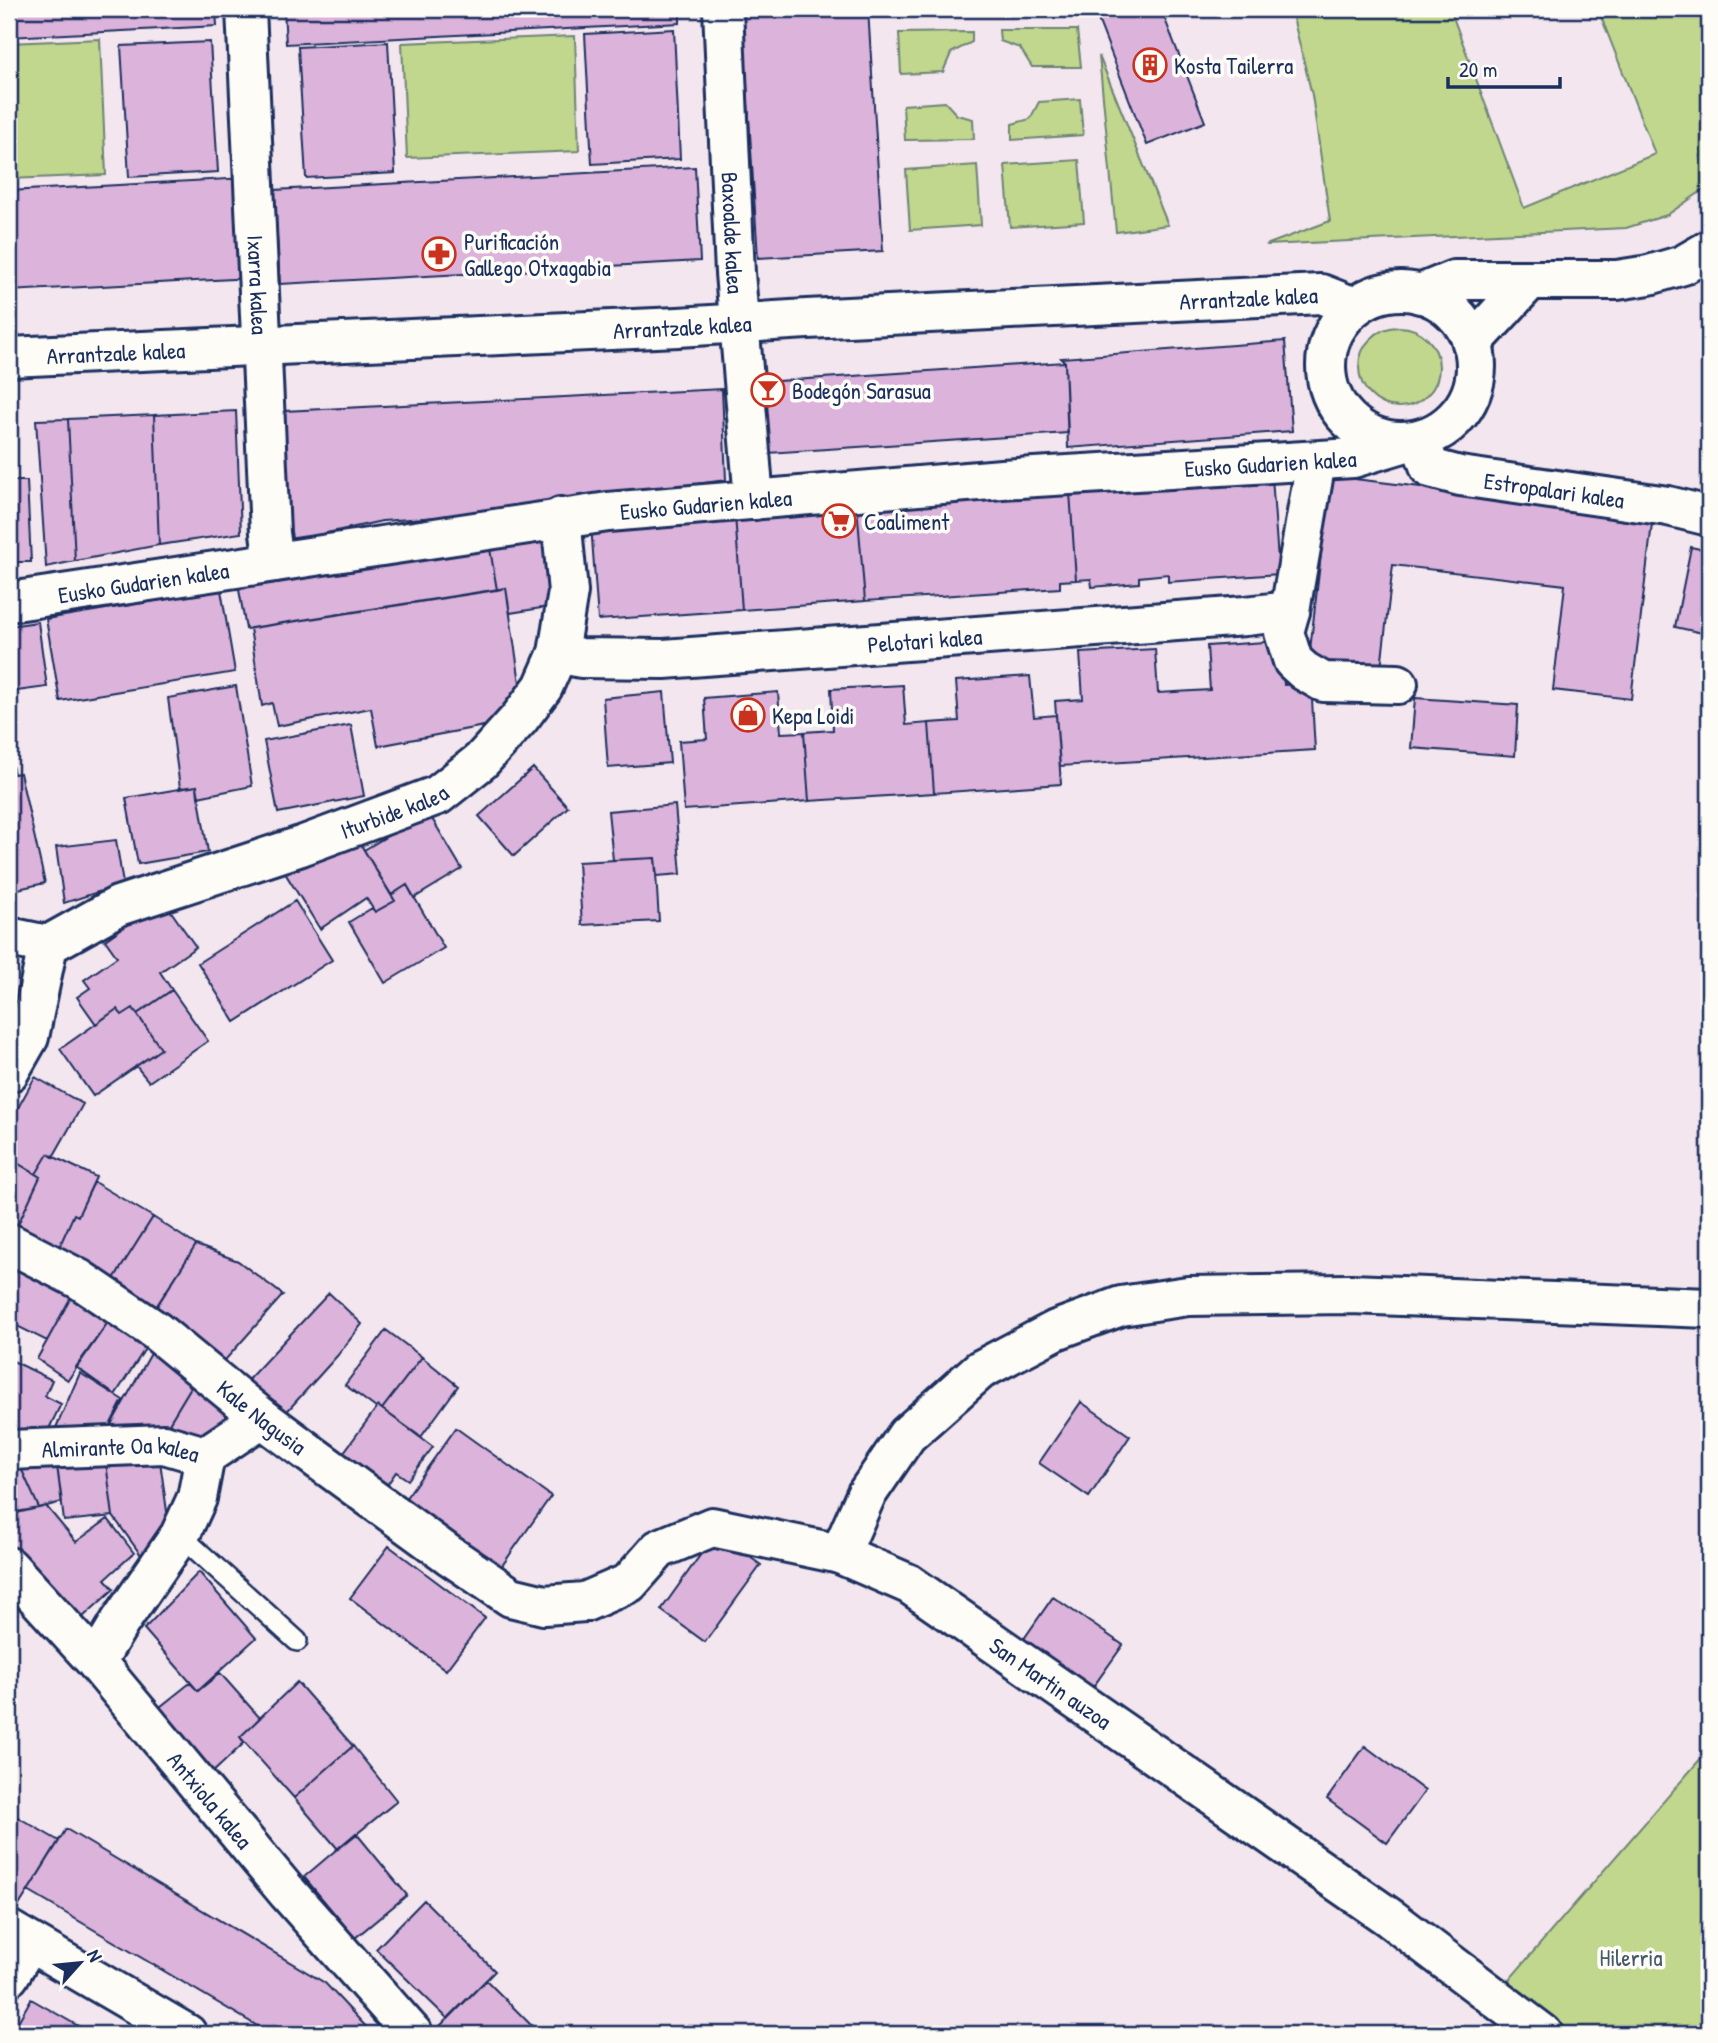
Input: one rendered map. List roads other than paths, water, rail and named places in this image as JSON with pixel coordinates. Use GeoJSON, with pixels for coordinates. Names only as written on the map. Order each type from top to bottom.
{"type":"FeatureCollection","features":[{"type":"Feature","properties":{"kind":"main road","name":"Ixarra kalea"},"geometry":{"type":"LineString","coordinates":[[246,9],[270,533],[274,562]]}},
{"type":"Feature","properties":{"kind":"main road","name":"Baxoalde kalea"},"geometry":{"type":"LineString","coordinates":[[723,9],[738,323],[754,500]]}},
{"type":"Feature","properties":{"kind":"main road"},"geometry":{"type":"LineString","coordinates":[[1420,294],[1454,280],[1617,280],[1683,265],[1709,250]]}},
{"type":"Feature","properties":{"kind":"main road"},"geometry":{"type":"LineString","coordinates":[[1472,343],[1530,280]]}},
{"type":"Feature","properties":{"kind":"main road"},"geometry":{"type":"LineString","coordinates":[[1408,291],[1420,294],[1453,311],[1469,333],[1476,352],[1476,378],[1467,404],[1450,424],[1413,441],[1377,438],[1355,426],[1338,408],[1328,385],[1326,358],[1333,333],[1343,318],[1363,300],[1388,292],[1408,291]]}},
{"type":"Feature","properties":{"kind":"main road","name":"Arrantzale kalea"},"geometry":{"type":"LineString","coordinates":[[9,356],[664,328],[1321,294],[1354,307]]}},
{"type":"Feature","properties":{"kind":"main road","name":"Eusko Gudarien kalea"},"geometry":{"type":"LineString","coordinates":[[9,602],[561,517],[1002,479],[1353,458],[1413,441]]}},
{"type":"Feature","properties":{"kind":"main road","name":"Estropalari kalea"},"geometry":{"type":"LineString","coordinates":[[1413,441],[1430,468],[1460,477],[1668,506],[1709,516]]}},
{"type":"Feature","properties":{"kind":"main road"},"geometry":{"type":"LineString","coordinates":[[1316,461],[1284,632],[1293,661],[1323,682],[1398,684]]}},
{"type":"Feature","properties":{"kind":"main road","name":"Iturbide kalea"},"geometry":{"type":"LineString","coordinates":[[48,945],[118,906],[301,846],[438,795],[481,761],[519,719],[543,687],[558,653],[568,592],[561,517]]}},
{"type":"Feature","properties":{"kind":"main road","name":"Pelotari kalea"},"geometry":{"type":"LineString","coordinates":[[558,653],[581,658],[664,659],[1290,611]]}},
{"type":"Feature","properties":{"kind":"main road"},"geometry":{"type":"LineString","coordinates":[[9,937],[48,945],[29,1037],[9,1072]]}},
{"type":"Feature","properties":{"kind":"main road","name":"Kale Nagusia"},"geometry":{"type":"LineString","coordinates":[[9,1243],[79,1279],[156,1331],[262,1418],[511,1597]]}},
{"type":"Feature","properties":{"kind":"main road"},"geometry":{"type":"LineString","coordinates":[[840,1554],[866,1495],[907,1435],[980,1370],[1056,1330],[1121,1306],[1188,1296],[1351,1294],[1709,1309]]}},
{"type":"Feature","properties":{"kind":"main road","name":"Almirante Oa kalea"},"geometry":{"type":"LineString","coordinates":[[9,1450],[164,1444],[205,1456],[262,1418]]}},
{"type":"Feature","properties":{"kind":"main road"},"geometry":{"type":"LineString","coordinates":[[96,1662],[180,1535],[197,1498],[205,1456]]}},
{"type":"Feature","properties":{"kind":"main road","name":"San Martin auzoa"},"geometry":{"type":"LineString","coordinates":[[511,1597],[544,1605],[585,1602],[629,1583],[659,1549],[712,1527],[840,1554],[909,1584],[1390,1918],[1544,2034]]}},
{"type":"Feature","properties":{"kind":"main road","name":"Antxiola kalea"},"geometry":{"type":"LineString","coordinates":[[9,1567],[96,1662],[288,1893],[414,2034]]}},
{"type":"Feature","properties":{"kind":"main road"},"geometry":{"type":"LineString","coordinates":[[9,1976],[19,1936],[187,2034]]}},
{"type":"Feature","properties":{"kind":"lane"},"geometry":{"type":"LineString","coordinates":[[180,1535],[297,1641]]}},
{"type":"Feature","properties":{"kind":"place","name":"Kosta Tailerra"},"geometry":{"type":"Point","coordinates":[1150,65]}},
{"type":"Feature","properties":{"kind":"place","name":"Purificación Gallego Otxagabia"},"geometry":{"type":"Point","coordinates":[439,254]}},
{"type":"Feature","properties":{"kind":"place","name":"Bodegón Sarasua"},"geometry":{"type":"Point","coordinates":[768,390]}},
{"type":"Feature","properties":{"kind":"place","name":"Coaliment"},"geometry":{"type":"Point","coordinates":[839,521]}},
{"type":"Feature","properties":{"kind":"place","name":"Kepa Loidi"},"geometry":{"type":"Point","coordinates":[748,715]}},
{"type":"Feature","properties":{"kind":"park label","name":"Hilerria"},"geometry":{"type":"Point","coordinates":[1631,1957]}}]}
